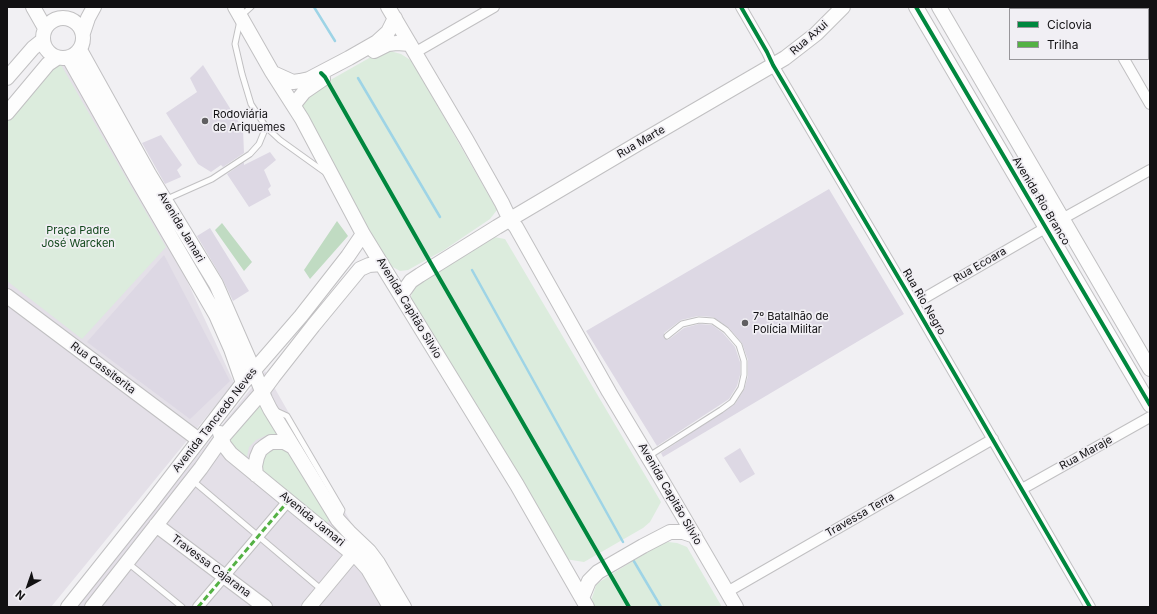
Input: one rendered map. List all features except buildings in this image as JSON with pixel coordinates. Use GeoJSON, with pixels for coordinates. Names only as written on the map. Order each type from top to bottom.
{"type":"FeatureCollection","features":[{"type":"Feature","properties":{"kind":"main road"},"geometry":{"type":"LineString","coordinates":[[33,7],[44,34],[47,51],[63,58]]}},
{"type":"Feature","properties":{"kind":"main road"},"geometry":{"type":"LineString","coordinates":[[7,113],[48,64],[73,56],[80,50],[83,44],[83,33],[88,18],[94,7]]}},
{"type":"Feature","properties":{"kind":"main road","name":"Rua Axui"},"geometry":{"type":"LineString","coordinates":[[773,65],[797,50],[816,34],[842,7]]}},
{"type":"Feature","properties":{"kind":"main road","name":"Avenida Rio Branco"},"geometry":{"type":"LineString","coordinates":[[916,7],[1047,227],[1150,405]]}},
{"type":"Feature","properties":{"kind":"main road","name":"Avenida Rio Branco"},"geometry":{"type":"LineString","coordinates":[[940,7],[1150,369]]}},
{"type":"Feature","properties":{"kind":"main road","name":"Avenida Capitão Silvio"},"geometry":{"type":"LineString","coordinates":[[242,10],[272,72],[294,106],[364,234],[517,485],[585,603]]}},
{"type":"Feature","properties":{"kind":"main road"},"geometry":{"type":"LineString","coordinates":[[10,69],[32,48],[44,34],[50,23],[64,13],[77,23],[83,33]]}},
{"type":"Feature","properties":{"kind":"main road"},"geometry":{"type":"LineString","coordinates":[[272,72],[293,82],[309,79],[376,42],[388,32],[391,13]]}},
{"type":"Feature","properties":{"kind":"main road","name":"Avenida Capitão Silvio"},"geometry":{"type":"LineString","coordinates":[[391,13],[499,196],[510,220],[523,240],[609,392],[736,607]]}},
{"type":"Feature","properties":{"kind":"main road"},"geometry":{"type":"LineString","coordinates":[[294,106],[310,86],[381,47],[388,44],[397,43],[413,48]]}},
{"type":"Feature","properties":{"kind":"main road","name":"Avenida Jamari"},"geometry":{"type":"LineString","coordinates":[[80,50],[164,200],[254,370],[270,409],[338,520],[348,532],[369,550],[404,607]]}},
{"type":"Feature","properties":{"kind":"main road","name":"Avenida Jamari"},"geometry":{"type":"LineString","coordinates":[[63,58],[137,179],[211,291],[216,314],[231,349],[243,383]]}},
{"type":"Feature","properties":{"kind":"main road","name":"Rua Marte"},"geometry":{"type":"LineString","coordinates":[[401,294],[408,284],[420,275],[639,143],[773,65]]}},
{"type":"Feature","properties":{"kind":"main road","name":"Avenida Tancredo Neves"},"geometry":{"type":"LineString","coordinates":[[68,607],[243,383],[301,316],[364,234]]}},
{"type":"Feature","properties":{"kind":"main road","name":"Avenida Tancredo Neves"},"geometry":{"type":"LineString","coordinates":[[97,605],[127,562],[222,438],[262,392],[312,326],[360,269],[368,265],[382,264]]}},
{"type":"Feature","properties":{"kind":"main road","name":"Rua Cassiterita"},"geometry":{"type":"LineString","coordinates":[[7,296],[199,440]]}},
{"type":"Feature","properties":{"kind":"main road"},"geometry":{"type":"LineString","coordinates":[[301,316],[312,326]]}},
{"type":"Feature","properties":{"kind":"main road","name":"Avenida Jamari"},"geometry":{"type":"LineString","coordinates":[[217,418],[222,442],[226,449],[353,554],[368,570],[390,607]]}},
{"type":"Feature","properties":{"kind":"main road"},"geometry":{"type":"LineString","coordinates":[[256,475],[255,466],[257,457],[260,450],[265,446],[271,442],[284,442],[293,447]]}},
{"type":"Feature","properties":{"kind":"main road"},"geometry":{"type":"LineString","coordinates":[[158,493],[172,504]]}},
{"type":"Feature","properties":{"kind":"main road"},"geometry":{"type":"LineString","coordinates":[[566,569],[583,574],[599,566],[670,523],[676,514],[678,507]]}},
{"type":"Feature","properties":{"kind":"main road","name":"Travessa Cajarana"},"geometry":{"type":"LineString","coordinates":[[156,525],[265,607]]}},
{"type":"Feature","properties":{"kind":"main road"},"geometry":{"type":"LineString","coordinates":[[585,603],[589,581],[598,572],[670,532],[683,532],[695,536]]}},
{"type":"Feature","properties":{"kind":"main road"},"geometry":{"type":"LineString","coordinates":[[309,607],[353,554]]}},
{"type":"Feature","properties":{"kind":"street"},"geometry":{"type":"LineString","coordinates":[[413,48],[494,7]]}},
{"type":"Feature","properties":{"kind":"street","name":"Rua Rio Negro"},"geometry":{"type":"LineString","coordinates":[[741,7],[773,65],[1022,488],[1090,607]]}},
{"type":"Feature","properties":{"kind":"street"},"geometry":{"type":"LineString","coordinates":[[1125,60],[1150,104]]}},
{"type":"Feature","properties":{"kind":"street"},"geometry":{"type":"LineString","coordinates":[[1062,219],[1150,170]]}},
{"type":"Feature","properties":{"kind":"street","name":"Rua Ecoara"},"geometry":{"type":"LineString","coordinates":[[914,304],[1047,227]]}},
{"type":"Feature","properties":{"kind":"street","name":"Rua Maraje"},"geometry":{"type":"LineString","coordinates":[[1022,488],[1150,417]]}},
{"type":"Feature","properties":{"kind":"street","name":"Travessa Terra"},"geometry":{"type":"LineString","coordinates":[[727,592],[993,439]]}},
{"type":"Feature","properties":{"kind":"street"},"geometry":{"type":"LineString","coordinates":[[198,607],[289,500]]}},
{"type":"Feature","properties":{"kind":"lane"},"geometry":{"type":"LineString","coordinates":[[242,10],[235,44],[242,74],[252,104],[266,127],[290,148],[334,178]]}},
{"type":"Feature","properties":{"kind":"lane"},"geometry":{"type":"LineString","coordinates":[[164,200],[212,179],[250,154],[258,144],[266,127]]}},
{"type":"Feature","properties":{"kind":"lane"},"geometry":{"type":"LineString","coordinates":[[648,456],[732,402],[741,388],[744,375],[744,361],[739,345],[726,330],[713,321],[699,320],[682,324],[667,336]]}},
{"type":"Feature","properties":{"kind":"lane","name":"Avenida Jamari"},"geometry":{"type":"LineString","coordinates":[[270,409],[287,416],[342,510],[338,520]]}},
{"type":"Feature","properties":{"kind":"lane"},"geometry":{"type":"LineString","coordinates":[[191,480],[323,590]]}},
{"type":"Feature","properties":{"kind":"lane"},"geometry":{"type":"LineString","coordinates":[[127,562],[182,607]]}},
{"type":"Feature","properties":{"kind":"shaded area"},"geometry":{"type":"Polygon","coordinates":[[[54,63],[65,64],[183,272],[234,383],[51,607],[7,607],[7,123],[54,63]]]}},
{"type":"Feature","properties":{"kind":"shaded area"},"geometry":{"type":"Polygon","coordinates":[[[265,371],[399,607],[77,607],[265,371]]]}},
{"type":"Feature","properties":{"kind":"green space"},"geometry":{"type":"Polygon","coordinates":[[[390,51],[401,54],[412,61],[497,210],[490,219],[444,250],[408,270],[400,271],[389,265],[303,117],[303,103],[311,91],[378,53],[390,51]]]}},
{"type":"Feature","properties":{"kind":"green space","name":"Praça Padre José Warcken"},"geometry":{"type":"Polygon","coordinates":[[[60,63],[166,247],[82,339],[7,281],[7,121],[49,68],[60,63]]]}},
{"type":"Feature","properties":{"kind":"green space"},"geometry":{"type":"Polygon","coordinates":[[[337,221],[348,236],[310,279],[304,270],[337,221]]]}},
{"type":"Feature","properties":{"kind":"green space"},"geometry":{"type":"Polygon","coordinates":[[[222,223],[252,262],[244,271],[215,230],[222,223]]]}},
{"type":"Feature","properties":{"kind":"green space"},"geometry":{"type":"Polygon","coordinates":[[[494,237],[505,239],[661,502],[650,522],[643,528],[584,562],[565,559],[410,301],[415,286],[494,237]]]}},
{"type":"Feature","properties":{"kind":"green space"},"geometry":{"type":"Polygon","coordinates":[[[255,398],[281,434],[267,435],[256,440],[249,447],[246,461],[221,442],[255,398]]]}},
{"type":"Feature","properties":{"kind":"green space"},"geometry":{"type":"Polygon","coordinates":[[[265,448],[289,449],[330,520],[324,525],[259,469],[265,448]]]}},
{"type":"Feature","properties":{"kind":"green space"},"geometry":{"type":"Polygon","coordinates":[[[668,542],[677,543],[687,547],[722,607],[593,607],[590,603],[596,585],[658,545],[668,542]]]}},
{"type":"Feature","properties":{"kind":"waterway"},"geometry":{"type":"LineString","coordinates":[[314,7],[335,41]]}},
{"type":"Feature","properties":{"kind":"waterway"},"geometry":{"type":"LineString","coordinates":[[358,78],[440,217]]}},
{"type":"Feature","properties":{"kind":"waterway"},"geometry":{"type":"LineString","coordinates":[[472,270],[623,542]]}},
{"type":"Feature","properties":{"kind":"waterway"},"geometry":{"type":"LineString","coordinates":[[632,558],[661,607]]}},
{"type":"Feature","properties":{"kind":"marked path"},"geometry":{"type":"LineString","coordinates":[[198,607],[289,500]]}},
{"type":"Feature","properties":{"kind":"cycle path"},"geometry":{"type":"LineString","coordinates":[[741,7],[773,65],[1090,607]]}},
{"type":"Feature","properties":{"kind":"cycle path"},"geometry":{"type":"LineString","coordinates":[[916,7],[1150,405]]}},
{"type":"Feature","properties":{"kind":"cycle path"},"geometry":{"type":"LineString","coordinates":[[321,73],[325,77],[629,607]]}},
{"type":"Feature","properties":{"kind":"place","name":"Rodoviária de Ariquemes"},"geometry":{"type":"Point","coordinates":[205,121]}},
{"type":"Feature","properties":{"kind":"place","name":"7º Batalhão de Polícia Militar"},"geometry":{"type":"Point","coordinates":[745,323]}}]}
